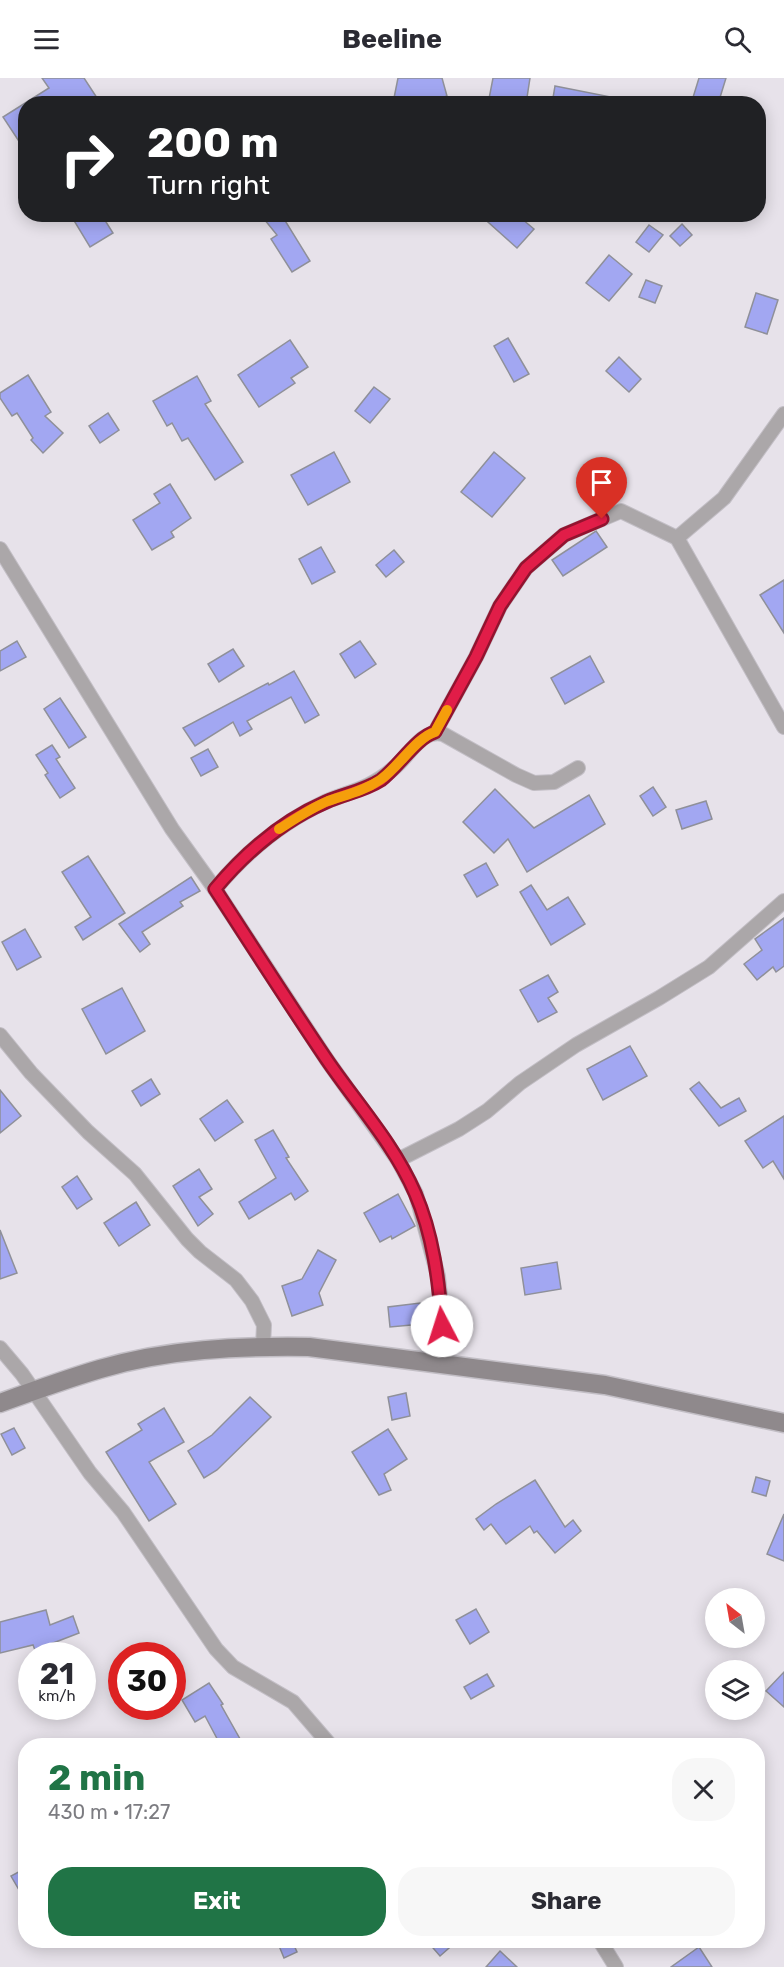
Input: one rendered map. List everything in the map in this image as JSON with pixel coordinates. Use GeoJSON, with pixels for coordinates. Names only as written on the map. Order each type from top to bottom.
{"type":"FeatureCollection","features":[{"type":"Feature","properties":{"kind":"main road"},"geometry":{"type":"LineString","coordinates":[[0,1403],[101,1368],[146,1359],[206,1350],[263,1346],[309,1347],[605,1385],[784,1423]]}},
{"type":"Feature","properties":{"kind":"street"},"geometry":{"type":"LineString","coordinates":[[677,538],[724,498],[784,414]]}},
{"type":"Feature","properties":{"kind":"street"},"geometry":{"type":"LineString","coordinates":[[435,732],[476,657],[500,606],[526,568],[564,535],[621,511],[677,538],[784,727]]}},
{"type":"Feature","properties":{"kind":"street"},"geometry":{"type":"LineString","coordinates":[[0,549],[172,828],[215,889],[327,1060],[398,1160],[416,1194],[438,1276],[442,1326],[436,1362]]}},
{"type":"Feature","properties":{"kind":"street"},"geometry":{"type":"LineString","coordinates":[[215,889],[237,863],[277,830],[326,802],[380,780],[400,764],[428,734],[435,732],[443,734],[534,783],[554,782],[578,768]]}},
{"type":"Feature","properties":{"kind":"street"},"geometry":{"type":"LineString","coordinates":[[398,1160],[459,1129],[576,1045],[709,967],[784,901]]}},
{"type":"Feature","properties":{"kind":"street"},"geometry":{"type":"LineString","coordinates":[[0,1035],[31,1073],[88,1132],[135,1174],[187,1239],[236,1280],[252,1301],[264,1325],[263,1346]]}},
{"type":"Feature","properties":{"kind":"street"},"geometry":{"type":"LineString","coordinates":[[0,1348],[90,1473],[123,1512],[216,1649],[233,1667],[292,1702],[324,1738]]}},
{"type":"Feature","properties":{"kind":"street"},"geometry":{"type":"LineString","coordinates":[[604,1948],[616,1967]]}},
{"type":"Feature","properties":{"kind":"building"},"geometry":{"type":"Polygon","coordinates":[[[42,78],[84,78],[96,96],[36,96],[49,88],[42,78]]]}},
{"type":"Feature","properties":{"kind":"building"},"geometry":{"type":"Polygon","coordinates":[[[398,78],[442,78],[447,96],[394,96],[398,78]]]}},
{"type":"Feature","properties":{"kind":"building"},"geometry":{"type":"Polygon","coordinates":[[[493,78],[530,78],[527,96],[490,96],[493,78]]]}},
{"type":"Feature","properties":{"kind":"building"},"geometry":{"type":"Polygon","coordinates":[[[699,78],[726,78],[720,96],[693,96],[699,78]]]}},
{"type":"Feature","properties":{"kind":"building"},"geometry":{"type":"Polygon","coordinates":[[[555,86],[606,96],[553,96],[555,86]]]}},
{"type":"Feature","properties":{"kind":"building"},"geometry":{"type":"Polygon","coordinates":[[[18,108],[18,140],[3,117],[18,108]]]}},
{"type":"Feature","properties":{"kind":"building"},"geometry":{"type":"Polygon","coordinates":[[[75,222],[106,222],[113,233],[90,247],[75,222]]]}},
{"type":"Feature","properties":{"kind":"building"},"geometry":{"type":"Polygon","coordinates":[[[266,222],[286,222],[310,261],[292,272],[271,239],[277,235],[266,222]]]}},
{"type":"Feature","properties":{"kind":"building"},"geometry":{"type":"Polygon","coordinates":[[[488,222],[526,222],[534,229],[517,248],[488,222]]]}},
{"type":"Feature","properties":{"kind":"building"},"geometry":{"type":"Polygon","coordinates":[[[682,224],[692,235],[680,246],[670,236],[682,224]]]}},
{"type":"Feature","properties":{"kind":"building"},"geometry":{"type":"Polygon","coordinates":[[[649,225],[663,235],[649,252],[636,242],[649,225]]]}},
{"type":"Feature","properties":{"kind":"building"},"geometry":{"type":"Polygon","coordinates":[[[609,255],[632,274],[609,301],[586,283],[609,255]]]}},
{"type":"Feature","properties":{"kind":"building"},"geometry":{"type":"Polygon","coordinates":[[[646,280],[662,286],[655,303],[639,297],[646,280]]]}},
{"type":"Feature","properties":{"kind":"building"},"geometry":{"type":"Polygon","coordinates":[[[756,293],[778,300],[767,334],[745,327],[756,293]]]}},
{"type":"Feature","properties":{"kind":"building"},"geometry":{"type":"Polygon","coordinates":[[[508,338],[529,374],[514,382],[494,346],[508,338]]]}},
{"type":"Feature","properties":{"kind":"building"},"geometry":{"type":"Polygon","coordinates":[[[290,340],[308,367],[291,378],[295,383],[259,407],[238,375],[290,340]]]}},
{"type":"Feature","properties":{"kind":"building"},"geometry":{"type":"Polygon","coordinates":[[[619,357],[641,379],[629,392],[606,371],[619,357]]]}},
{"type":"Feature","properties":{"kind":"building"},"geometry":{"type":"Polygon","coordinates":[[[28,375],[51,412],[45,416],[63,433],[43,453],[31,440],[33,438],[17,413],[12,416],[0,398],[0,393],[28,375]]]}},
{"type":"Feature","properties":{"kind":"building"},"geometry":{"type":"Polygon","coordinates":[[[197,376],[211,401],[205,404],[243,462],[215,480],[188,438],[182,441],[172,423],[167,426],[153,401],[197,376]]]}},
{"type":"Feature","properties":{"kind":"building"},"geometry":{"type":"Polygon","coordinates":[[[374,387],[390,399],[370,423],[355,411],[374,387]]]}},
{"type":"Feature","properties":{"kind":"building"},"geometry":{"type":"Polygon","coordinates":[[[108,413],[119,430],[100,443],[89,426],[108,413]]]}},
{"type":"Feature","properties":{"kind":"building"},"geometry":{"type":"Polygon","coordinates":[[[334,452],[350,482],[308,505],[291,475],[334,452]]]}},
{"type":"Feature","properties":{"kind":"building"},"geometry":{"type":"Polygon","coordinates":[[[494,452],[525,478],[492,517],[461,492],[494,452]]]}},
{"type":"Feature","properties":{"kind":"building"},"geometry":{"type":"Polygon","coordinates":[[[170,484],[191,518],[171,532],[174,537],[152,550],[133,520],[160,503],[154,494],[170,484]]]}},
{"type":"Feature","properties":{"kind":"building"},"geometry":{"type":"Polygon","coordinates":[[[596,531],[607,547],[563,576],[552,560],[596,531]]]}},
{"type":"Feature","properties":{"kind":"building"},"geometry":{"type":"Polygon","coordinates":[[[321,547],[335,572],[312,584],[299,559],[321,547]]]}},
{"type":"Feature","properties":{"kind":"building"},"geometry":{"type":"Polygon","coordinates":[[[394,550],[404,562],[386,577],[376,565],[394,550]]]}},
{"type":"Feature","properties":{"kind":"building"},"geometry":{"type":"Polygon","coordinates":[[[784,580],[784,633],[760,595],[784,580]]]}},
{"type":"Feature","properties":{"kind":"building"},"geometry":{"type":"Polygon","coordinates":[[[17,641],[26,657],[0,671],[0,651],[17,641]]]}},
{"type":"Feature","properties":{"kind":"building"},"geometry":{"type":"Polygon","coordinates":[[[360,641],[376,664],[355,678],[340,654],[360,641]]]}},
{"type":"Feature","properties":{"kind":"building"},"geometry":{"type":"Polygon","coordinates":[[[233,649],[244,666],[219,682],[208,664],[233,649]]]}},
{"type":"Feature","properties":{"kind":"building"},"geometry":{"type":"Polygon","coordinates":[[[590,656],[604,682],[565,704],[551,678],[590,656]]]}},
{"type":"Feature","properties":{"kind":"building"},"geometry":{"type":"Polygon","coordinates":[[[294,671],[319,715],[305,723],[291,697],[247,721],[252,729],[240,736],[233,722],[195,746],[183,728],[268,683],[269,685],[294,671]]]}},
{"type":"Feature","properties":{"kind":"building"},"geometry":{"type":"Polygon","coordinates":[[[60,698],[86,737],[69,748],[44,709],[60,698]]]}},
{"type":"Feature","properties":{"kind":"building"},"geometry":{"type":"Polygon","coordinates":[[[52,745],[60,757],[56,759],[75,788],[60,798],[45,775],[48,773],[36,755],[52,745]]]}},
{"type":"Feature","properties":{"kind":"building"},"geometry":{"type":"Polygon","coordinates":[[[208,749],[218,767],[201,776],[191,758],[208,749]]]}},
{"type":"Feature","properties":{"kind":"building"},"geometry":{"type":"Polygon","coordinates":[[[653,787],[666,807],[653,816],[640,796],[653,787]]]}},
{"type":"Feature","properties":{"kind":"building"},"geometry":{"type":"Polygon","coordinates":[[[495,789],[534,828],[589,795],[605,824],[527,872],[508,839],[494,853],[463,822],[495,789]]]}},
{"type":"Feature","properties":{"kind":"building"},"geometry":{"type":"Polygon","coordinates":[[[706,801],[712,819],[682,829],[676,810],[706,801]]]}},
{"type":"Feature","properties":{"kind":"building"},"geometry":{"type":"Polygon","coordinates":[[[88,856],[125,913],[83,940],[75,927],[91,917],[62,872],[88,856]]]}},
{"type":"Feature","properties":{"kind":"building"},"geometry":{"type":"Polygon","coordinates":[[[486,863],[498,885],[477,897],[464,875],[486,863]]]}},
{"type":"Feature","properties":{"kind":"building"},"geometry":{"type":"Polygon","coordinates":[[[191,877],[200,891],[180,902],[183,906],[142,932],[150,944],[140,952],[119,924],[191,877]]]}},
{"type":"Feature","properties":{"kind":"building"},"geometry":{"type":"Polygon","coordinates":[[[531,885],[547,910],[568,897],[585,924],[551,945],[520,892],[531,885]]]}},
{"type":"Feature","properties":{"kind":"building"},"geometry":{"type":"Polygon","coordinates":[[[784,918],[784,966],[776,972],[773,967],[757,980],[744,964],[762,950],[755,939],[784,918]]]}},
{"type":"Feature","properties":{"kind":"building"},"geometry":{"type":"Polygon","coordinates":[[[25,929],[41,957],[17,970],[2,942],[25,929]]]}},
{"type":"Feature","properties":{"kind":"building"},"geometry":{"type":"Polygon","coordinates":[[[548,975],[558,992],[548,998],[557,1012],[538,1022],[520,990],[548,975]]]}},
{"type":"Feature","properties":{"kind":"building"},"geometry":{"type":"Polygon","coordinates":[[[122,988],[145,1031],[106,1054],[82,1009],[122,988]]]}},
{"type":"Feature","properties":{"kind":"building"},"geometry":{"type":"Polygon","coordinates":[[[630,1046],[647,1076],[603,1100],[587,1069],[630,1046]]]}},
{"type":"Feature","properties":{"kind":"building"},"geometry":{"type":"Polygon","coordinates":[[[151,1079],[160,1094],[141,1106],[132,1091],[151,1079]]]}},
{"type":"Feature","properties":{"kind":"building"},"geometry":{"type":"Polygon","coordinates":[[[699,1082],[721,1108],[739,1098],[746,1111],[719,1126],[690,1089],[699,1082]]]}},
{"type":"Feature","properties":{"kind":"building"},"geometry":{"type":"Polygon","coordinates":[[[0,1090],[21,1116],[0,1133],[0,1090]]]}},
{"type":"Feature","properties":{"kind":"building"},"geometry":{"type":"Polygon","coordinates":[[[227,1100],[243,1122],[215,1141],[200,1119],[227,1100]]]}},
{"type":"Feature","properties":{"kind":"building"},"geometry":{"type":"Polygon","coordinates":[[[784,1116],[784,1179],[773,1161],[763,1168],[745,1141],[784,1116]]]}},
{"type":"Feature","properties":{"kind":"building"},"geometry":{"type":"Polygon","coordinates":[[[273,1130],[289,1157],[286,1158],[308,1191],[295,1200],[291,1193],[249,1219],[239,1202],[276,1178],[255,1140],[273,1130]]]}},
{"type":"Feature","properties":{"kind":"building"},"geometry":{"type":"Polygon","coordinates":[[[199,1169],[212,1189],[199,1197],[213,1214],[198,1226],[173,1186],[199,1169]]]}},
{"type":"Feature","properties":{"kind":"building"},"geometry":{"type":"Polygon","coordinates":[[[77,1176],[92,1199],[77,1209],[62,1187],[77,1176]]]}},
{"type":"Feature","properties":{"kind":"building"},"geometry":{"type":"Polygon","coordinates":[[[398,1194],[415,1226],[392,1239],[391,1236],[380,1242],[364,1213],[398,1194]]]}},
{"type":"Feature","properties":{"kind":"building"},"geometry":{"type":"Polygon","coordinates":[[[136,1202],[150,1225],[119,1246],[104,1223],[136,1202]]]}},
{"type":"Feature","properties":{"kind":"building"},"geometry":{"type":"Polygon","coordinates":[[[0,1230],[17,1273],[0,1279],[0,1230]]]}},
{"type":"Feature","properties":{"kind":"building"},"geometry":{"type":"Polygon","coordinates":[[[318,1250],[336,1260],[319,1293],[323,1305],[292,1316],[282,1286],[302,1279],[318,1250]]]}},
{"type":"Feature","properties":{"kind":"building"},"geometry":{"type":"Polygon","coordinates":[[[557,1262],[561,1289],[525,1295],[521,1268],[557,1262]]]}},
{"type":"Feature","properties":{"kind":"building"},"geometry":{"type":"Polygon","coordinates":[[[420,1303],[422,1324],[390,1327],[388,1307],[420,1303]]]}},
{"type":"Feature","properties":{"kind":"building"},"geometry":{"type":"Polygon","coordinates":[[[406,1393],[410,1416],[392,1420],[388,1397],[406,1393]]]}},
{"type":"Feature","properties":{"kind":"building"},"geometry":{"type":"Polygon","coordinates":[[[250,1397],[271,1417],[217,1470],[204,1478],[188,1451],[212,1435],[250,1397]]]}},
{"type":"Feature","properties":{"kind":"building"},"geometry":{"type":"Polygon","coordinates":[[[164,1408],[184,1442],[149,1462],[176,1504],[149,1521],[106,1452],[142,1430],[138,1424],[164,1408]]]}},
{"type":"Feature","properties":{"kind":"building"},"geometry":{"type":"Polygon","coordinates":[[[14,1428],[25,1448],[12,1455],[1,1434],[14,1428]]]}},
{"type":"Feature","properties":{"kind":"building"},"geometry":{"type":"Polygon","coordinates":[[[388,1429],[407,1459],[384,1474],[391,1490],[379,1495],[352,1452],[388,1429]]]}},
{"type":"Feature","properties":{"kind":"building"},"geometry":{"type":"Polygon","coordinates":[[[756,1477],[770,1481],[766,1496],[752,1492],[756,1477]]]}},
{"type":"Feature","properties":{"kind":"building"},"geometry":{"type":"Polygon","coordinates":[[[535,1480],[565,1527],[573,1520],[581,1531],[555,1553],[537,1531],[534,1533],[530,1526],[506,1544],[491,1524],[484,1530],[476,1519],[535,1480]]]}},
{"type":"Feature","properties":{"kind":"building"},"geometry":{"type":"Polygon","coordinates":[[[784,1514],[784,1561],[767,1554],[784,1514]]]}},
{"type":"Feature","properties":{"kind":"building"},"geometry":{"type":"Polygon","coordinates":[[[476,1609],[489,1632],[470,1644],[456,1620],[476,1609]]]}},
{"type":"Feature","properties":{"kind":"building"},"geometry":{"type":"Polygon","coordinates":[[[46,1610],[50,1625],[73,1616],[79,1633],[56,1642],[18,1642],[18,1649],[0,1653],[0,1622],[46,1610]]]}},
{"type":"Feature","properties":{"kind":"building"},"geometry":{"type":"Polygon","coordinates":[[[784,1672],[784,1707],[766,1691],[784,1672]]]}},
{"type":"Feature","properties":{"kind":"building"},"geometry":{"type":"Polygon","coordinates":[[[487,1674],[494,1686],[471,1699],[464,1687],[487,1674]]]}},
{"type":"Feature","properties":{"kind":"building"},"geometry":{"type":"Polygon","coordinates":[[[209,1683],[223,1704],[221,1705],[240,1738],[217,1738],[205,1716],[195,1722],[186,1707],[186,1697],[209,1683]]]}},
{"type":"Feature","properties":{"kind":"building"},"geometry":{"type":"Polygon","coordinates":[[[18,1872],[18,1888],[11,1876],[18,1872]]]}},
{"type":"Feature","properties":{"kind":"building"},"geometry":{"type":"Polygon","coordinates":[[[280,1948],[295,1948],[297,1952],[284,1958],[280,1948]]]}},
{"type":"Feature","properties":{"kind":"building"},"geometry":{"type":"Polygon","coordinates":[[[433,1948],[449,1948],[440,1956],[433,1948]]]}},
{"type":"Feature","properties":{"kind":"building"},"geometry":{"type":"Polygon","coordinates":[[[700,1948],[712,1967],[671,1967],[700,1948]]]}},
{"type":"Feature","properties":{"kind":"building"},"geometry":{"type":"Polygon","coordinates":[[[500,1951],[517,1967],[486,1967],[500,1951]]]}},
{"type":"Feature","properties":{"kind":"slow traffic"},"geometry":{"type":"LineString","coordinates":[[279,829],[298,816],[326,802],[380,780],[400,764],[422,739],[435,732],[447,710]]}},
{"type":"Feature","properties":{"kind":"route"},"geometry":{"type":"LineString","coordinates":[[442,1326],[438,1276],[416,1194],[398,1160],[327,1060],[215,889],[237,863],[277,830],[326,802],[380,780],[400,764],[422,739],[435,732],[476,657],[500,606],[526,568],[564,535],[602,519]]}}]}
